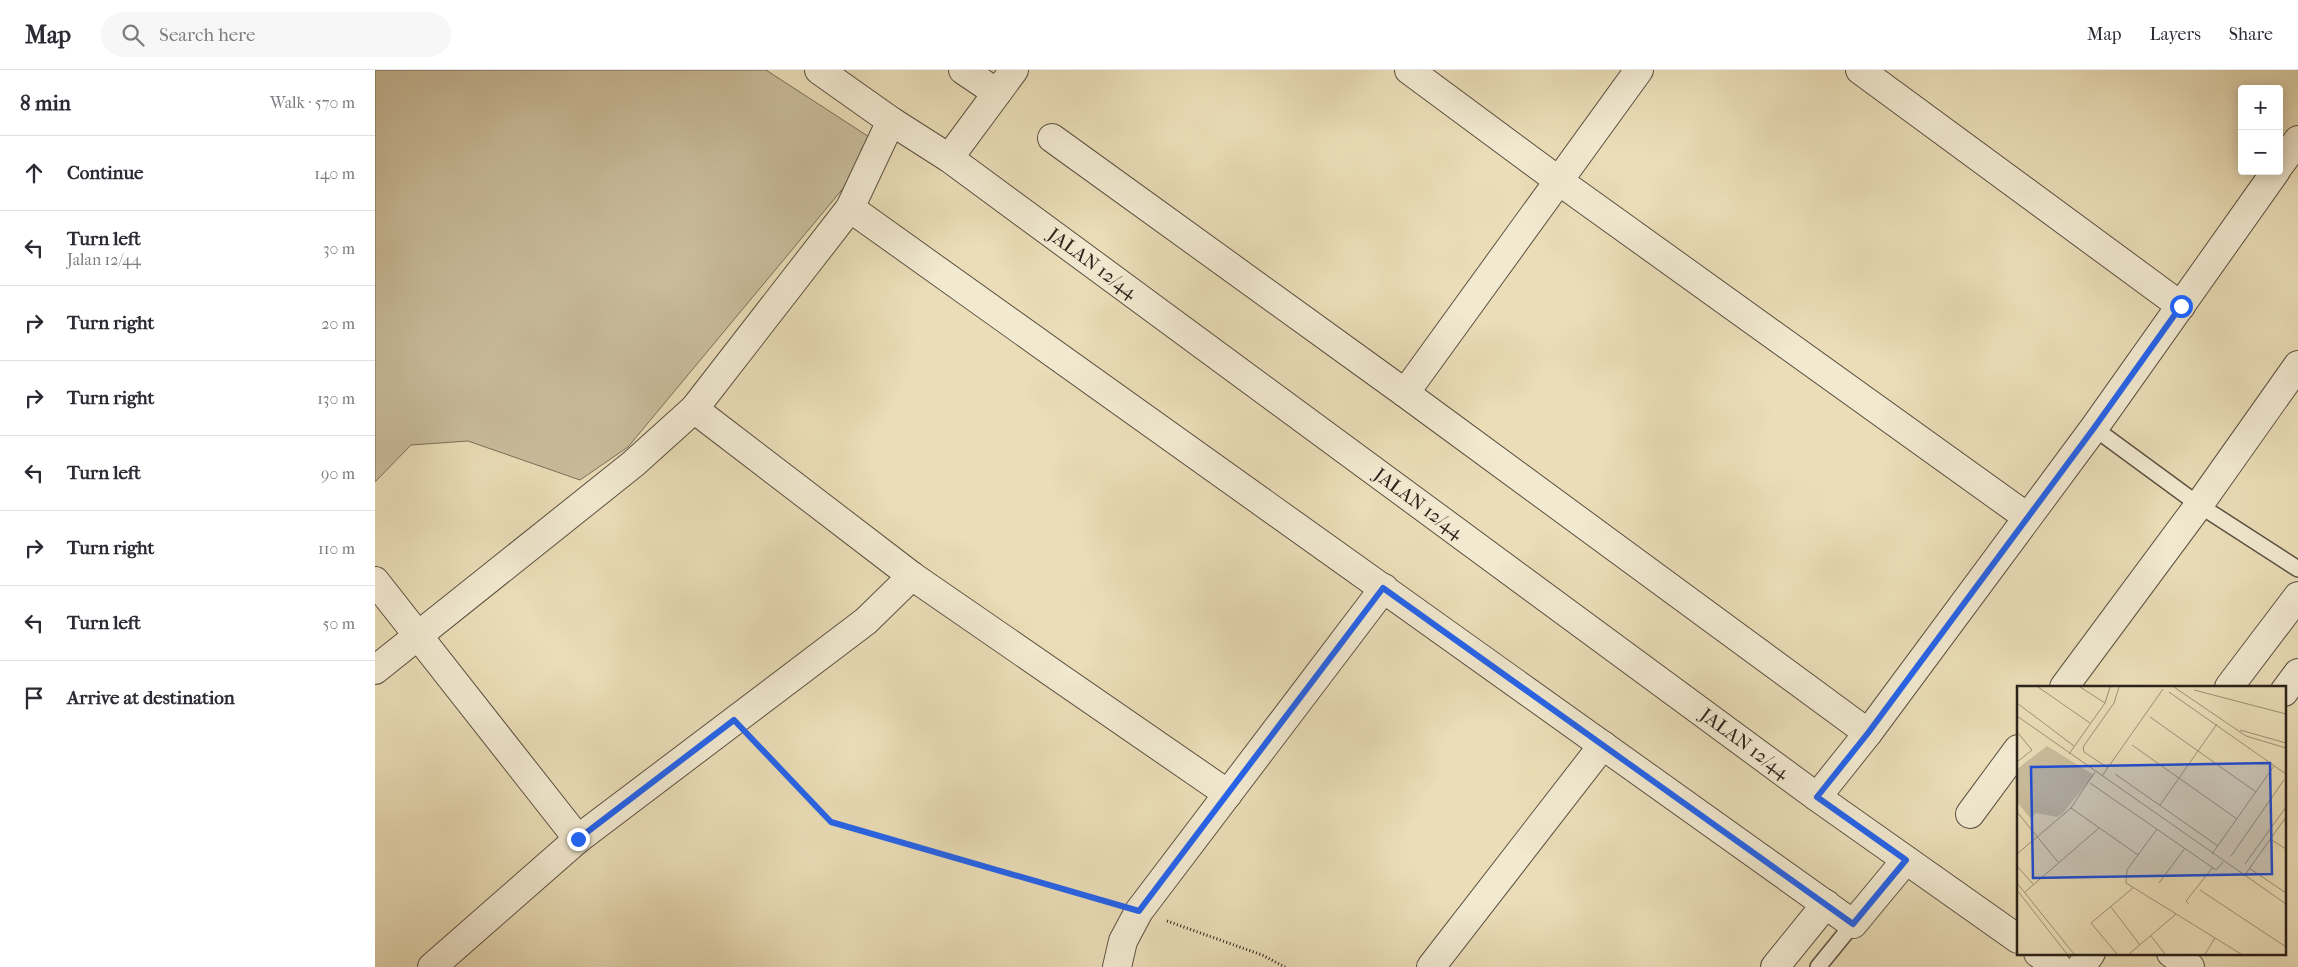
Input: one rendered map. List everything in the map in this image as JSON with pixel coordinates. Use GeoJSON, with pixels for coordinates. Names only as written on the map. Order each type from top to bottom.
{"type":"FeatureCollection","features":[{"type":"Feature","properties":{"kind":"street","name":"JALAN 12/44"},"geometry":{"type":"LineString","coordinates":[[819,70],[891,121],[949,158],[1817,797],[2017,938]]}},
{"type":"Feature","properties":{"kind":"street"},"geometry":{"type":"LineString","coordinates":[[963,70],[997,93]]}},
{"type":"Feature","properties":{"kind":"street"},"geometry":{"type":"LineString","coordinates":[[949,158],[1014,70]]}},
{"type":"Feature","properties":{"kind":"street"},"geometry":{"type":"LineString","coordinates":[[1409,70],[1559,181],[2027,517]]}},
{"type":"Feature","properties":{"kind":"street"},"geometry":{"type":"LineString","coordinates":[[1405,393],[1639,70]]}},
{"type":"Feature","properties":{"kind":"street"},"geometry":{"type":"LineString","coordinates":[[1861,70],[2181,306]]}},
{"type":"Feature","properties":{"kind":"street"},"geometry":{"type":"LineString","coordinates":[[375,670],[419,637],[633,464],[694,409],[738,355],[850,208],[891,121]]}},
{"type":"Feature","properties":{"kind":"street"},"geometry":{"type":"LineString","coordinates":[[1051,138],[1405,393],[1868,733]]}},
{"type":"Feature","properties":{"kind":"street"},"geometry":{"type":"LineString","coordinates":[[2283,161],[2298,140]]}},
{"type":"Feature","properties":{"kind":"street"},"geometry":{"type":"LineString","coordinates":[[1817,797],[1868,733],[2094,428],[2273,175]]}},
{"type":"Feature","properties":{"kind":"street"},"geometry":{"type":"LineString","coordinates":[[850,208],[1853,924],[1906,860]]}},
{"type":"Feature","properties":{"kind":"street"},"geometry":{"type":"LineString","coordinates":[[2065,686],[2199,505],[2298,365]]}},
{"type":"Feature","properties":{"kind":"street"},"geometry":{"type":"LineString","coordinates":[[694,409],[912,576],[1227,794]]}},
{"type":"Feature","properties":{"kind":"street"},"geometry":{"type":"LineString","coordinates":[[432,967],[578,839],[866,620],[912,576]]}},
{"type":"Feature","properties":{"kind":"street"},"geometry":{"type":"LineString","coordinates":[[375,581],[578,839]]}},
{"type":"Feature","properties":{"kind":"street"},"geometry":{"type":"LineString","coordinates":[[1117,967],[1123,941],[1139,911],[1383,588]]}},
{"type":"Feature","properties":{"kind":"street"},"geometry":{"type":"LineString","coordinates":[[2230,686],[2298,596]]}},
{"type":"Feature","properties":{"kind":"street"},"geometry":{"type":"LineString","coordinates":[[1431,967],[1603,745]]}},
{"type":"Feature","properties":{"kind":"street"},"geometry":{"type":"LineString","coordinates":[[1970,814],[2017,750]]}},
{"type":"Feature","properties":{"kind":"street"},"geometry":{"type":"LineString","coordinates":[[1775,967],[1826,904]]}},
{"type":"Feature","properties":{"kind":"street"},"geometry":{"type":"LineString","coordinates":[[2039,954],[2058,967]]}},
{"type":"Feature","properties":{"kind":"street"},"geometry":{"type":"LineString","coordinates":[[2081,967],[2090,954]]}},
{"type":"Feature","properties":{"kind":"street"},"geometry":{"type":"LineString","coordinates":[[2172,954],[2190,967]]}},
{"type":"Feature","properties":{"kind":"lane"},"geometry":{"type":"LineString","coordinates":[[2094,428],[2199,505],[2298,569]]}},
{"type":"Feature","properties":{"kind":"lane"},"geometry":{"type":"LineString","coordinates":[[1818,967],[1853,924]]}},
{"type":"Feature","properties":{"kind":"path"},"geometry":{"type":"LineString","coordinates":[[734,720],[831,822],[1139,911],[1262,955],[1285,967]]}},
{"type":"Feature","properties":{"kind":"shaded area"},"geometry":{"type":"Polygon","coordinates":[[[375,70],[766,70],[880,144],[628,447],[580,480],[468,441],[411,445],[375,482],[375,70]]]}},
{"type":"Feature","properties":{"kind":"route"},"geometry":{"type":"LineString","coordinates":[[578,839],[734,720],[831,822],[1139,911],[1383,588],[1853,924],[1906,860],[1817,797],[1868,733],[2094,428],[2181,306]]}}]}
